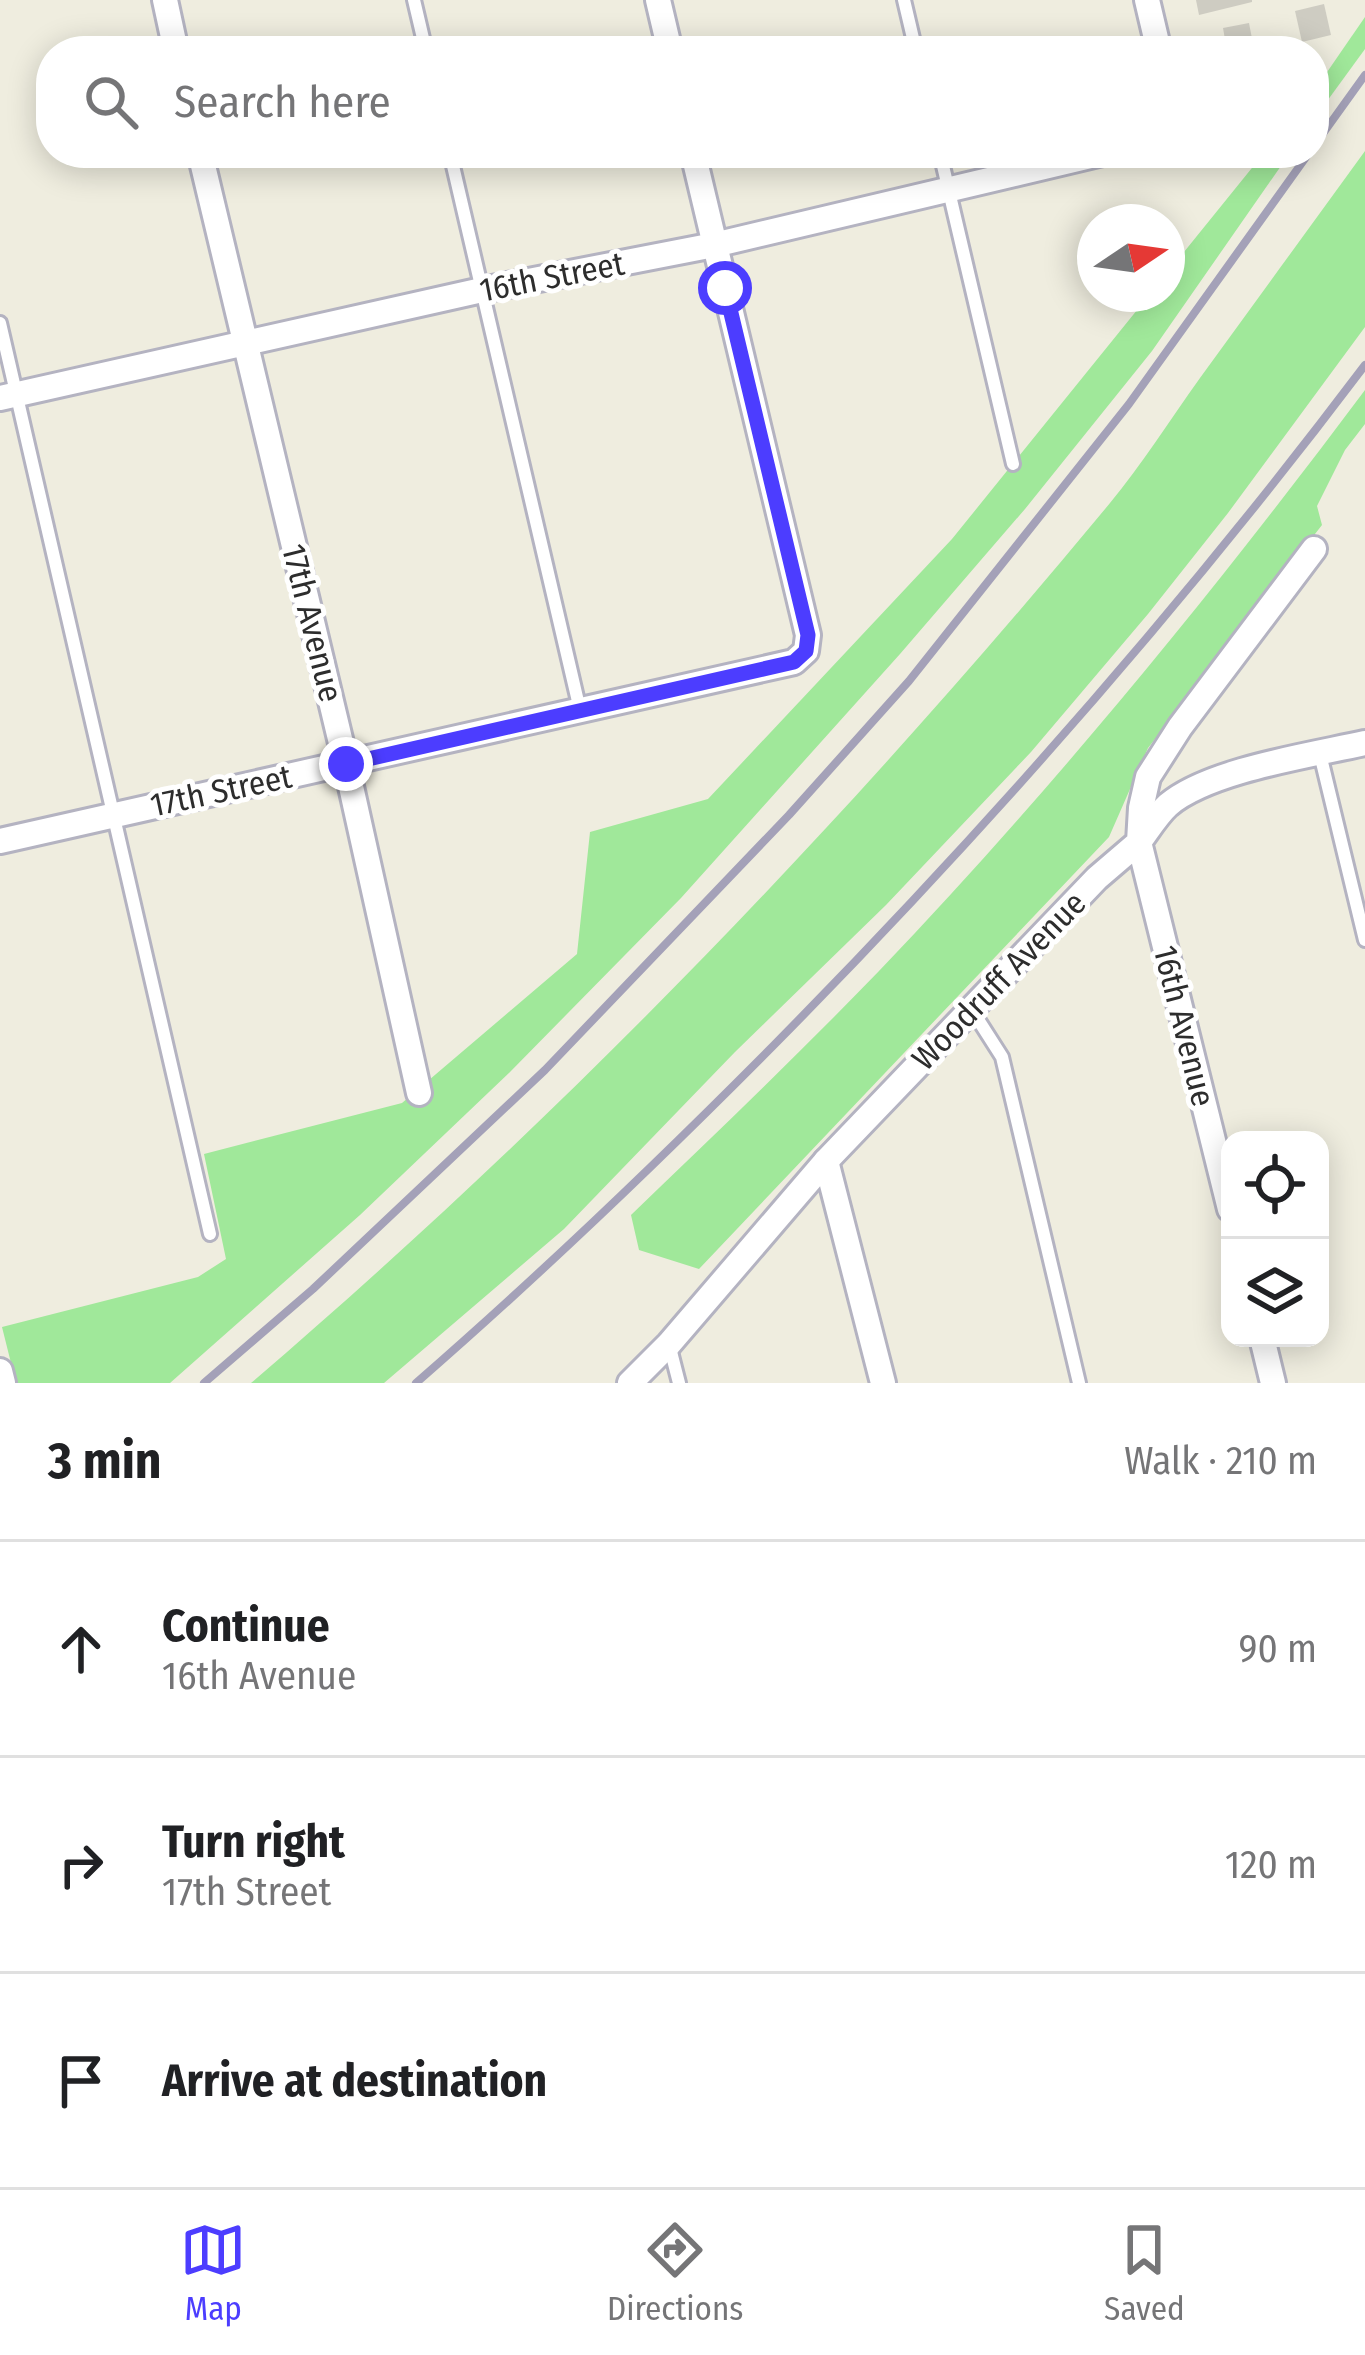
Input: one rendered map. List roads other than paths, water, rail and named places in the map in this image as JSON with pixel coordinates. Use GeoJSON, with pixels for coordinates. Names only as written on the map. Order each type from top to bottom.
{"type":"FeatureCollection","features":[{"type":"Feature","properties":{"kind":"street"},"geometry":{"type":"LineString","coordinates":[[164,0],[172,36]]}},
{"type":"Feature","properties":{"kind":"street"},"geometry":{"type":"LineString","coordinates":[[658,0],[666,36]]}},
{"type":"Feature","properties":{"kind":"street"},"geometry":{"type":"LineString","coordinates":[[1148,0],[1156,36]]}},
{"type":"Feature","properties":{"kind":"street","name":"17th Avenue"},"geometry":{"type":"LineString","coordinates":[[203,168],[419,1093]]}},
{"type":"Feature","properties":{"kind":"street"},"geometry":{"type":"LineString","coordinates":[[697,168],[715,245]]}},
{"type":"Feature","properties":{"kind":"street","name":"16th Street"},"geometry":{"type":"LineString","coordinates":[[9,396],[482,290],[715,245],[1042,168]]}},
{"type":"Feature","properties":{"kind":"street","name":"17th Street"},"geometry":{"type":"LineString","coordinates":[[0,841],[794,662],[806,651],[808,635],[715,245]]}},
{"type":"Feature","properties":{"kind":"street"},"geometry":{"type":"LineString","coordinates":[[1139,842],[1148,777],[1313,549]]}},
{"type":"Feature","properties":{"kind":"street","name":"Woodruff Avenue"},"geometry":{"type":"LineString","coordinates":[[630,1383],[826,1161],[1097,878],[1139,842],[1169,805],[1250,768],[1365,743]]}},
{"type":"Feature","properties":{"kind":"street","name":"16th Avenue"},"geometry":{"type":"LineString","coordinates":[[1139,842],[1221,1173]]}},
{"type":"Feature","properties":{"kind":"street"},"geometry":{"type":"LineString","coordinates":[[826,1161],[883,1383]]}},
{"type":"Feature","properties":{"kind":"street"},"geometry":{"type":"LineString","coordinates":[[1264,1347],[1273,1383]]}},
{"type":"Feature","properties":{"kind":"street"},"geometry":{"type":"LineString","coordinates":[[0,1371],[3,1383]]}},
{"type":"Feature","properties":{"kind":"lane"},"geometry":{"type":"LineString","coordinates":[[414,0],[422,36]]}},
{"type":"Feature","properties":{"kind":"lane"},"geometry":{"type":"LineString","coordinates":[[904,0],[912,36]]}},
{"type":"Feature","properties":{"kind":"lane"},"geometry":{"type":"LineString","coordinates":[[454,168],[580,712]]}},
{"type":"Feature","properties":{"kind":"lane"},"geometry":{"type":"LineString","coordinates":[[944,168],[1013,464]]}},
{"type":"Feature","properties":{"kind":"lane"},"geometry":{"type":"LineString","coordinates":[[0,322],[9,396],[113,814],[210,1234]]}},
{"type":"Feature","properties":{"kind":"lane"},"geometry":{"type":"LineString","coordinates":[[1320,754],[1365,940]]}},
{"type":"Feature","properties":{"kind":"lane"},"geometry":{"type":"LineString","coordinates":[[971,1010],[1002,1057],[1079,1383]]}},
{"type":"Feature","properties":{"kind":"lane"},"geometry":{"type":"LineString","coordinates":[[669,1343],[679,1383]]}},
{"type":"Feature","properties":{"kind":"railway"},"geometry":{"type":"LineString","coordinates":[[1329,125],[1365,75]]}},
{"type":"Feature","properties":{"kind":"railway"},"geometry":{"type":"LineString","coordinates":[[204,1383],[313,1289],[545,1070],[789,815],[909,681],[1129,404],[1298,168]]}},
{"type":"Feature","properties":{"kind":"railway"},"geometry":{"type":"LineString","coordinates":[[416,1383],[687,1132],[930,882],[1154,629],[1365,365]]}}]}
